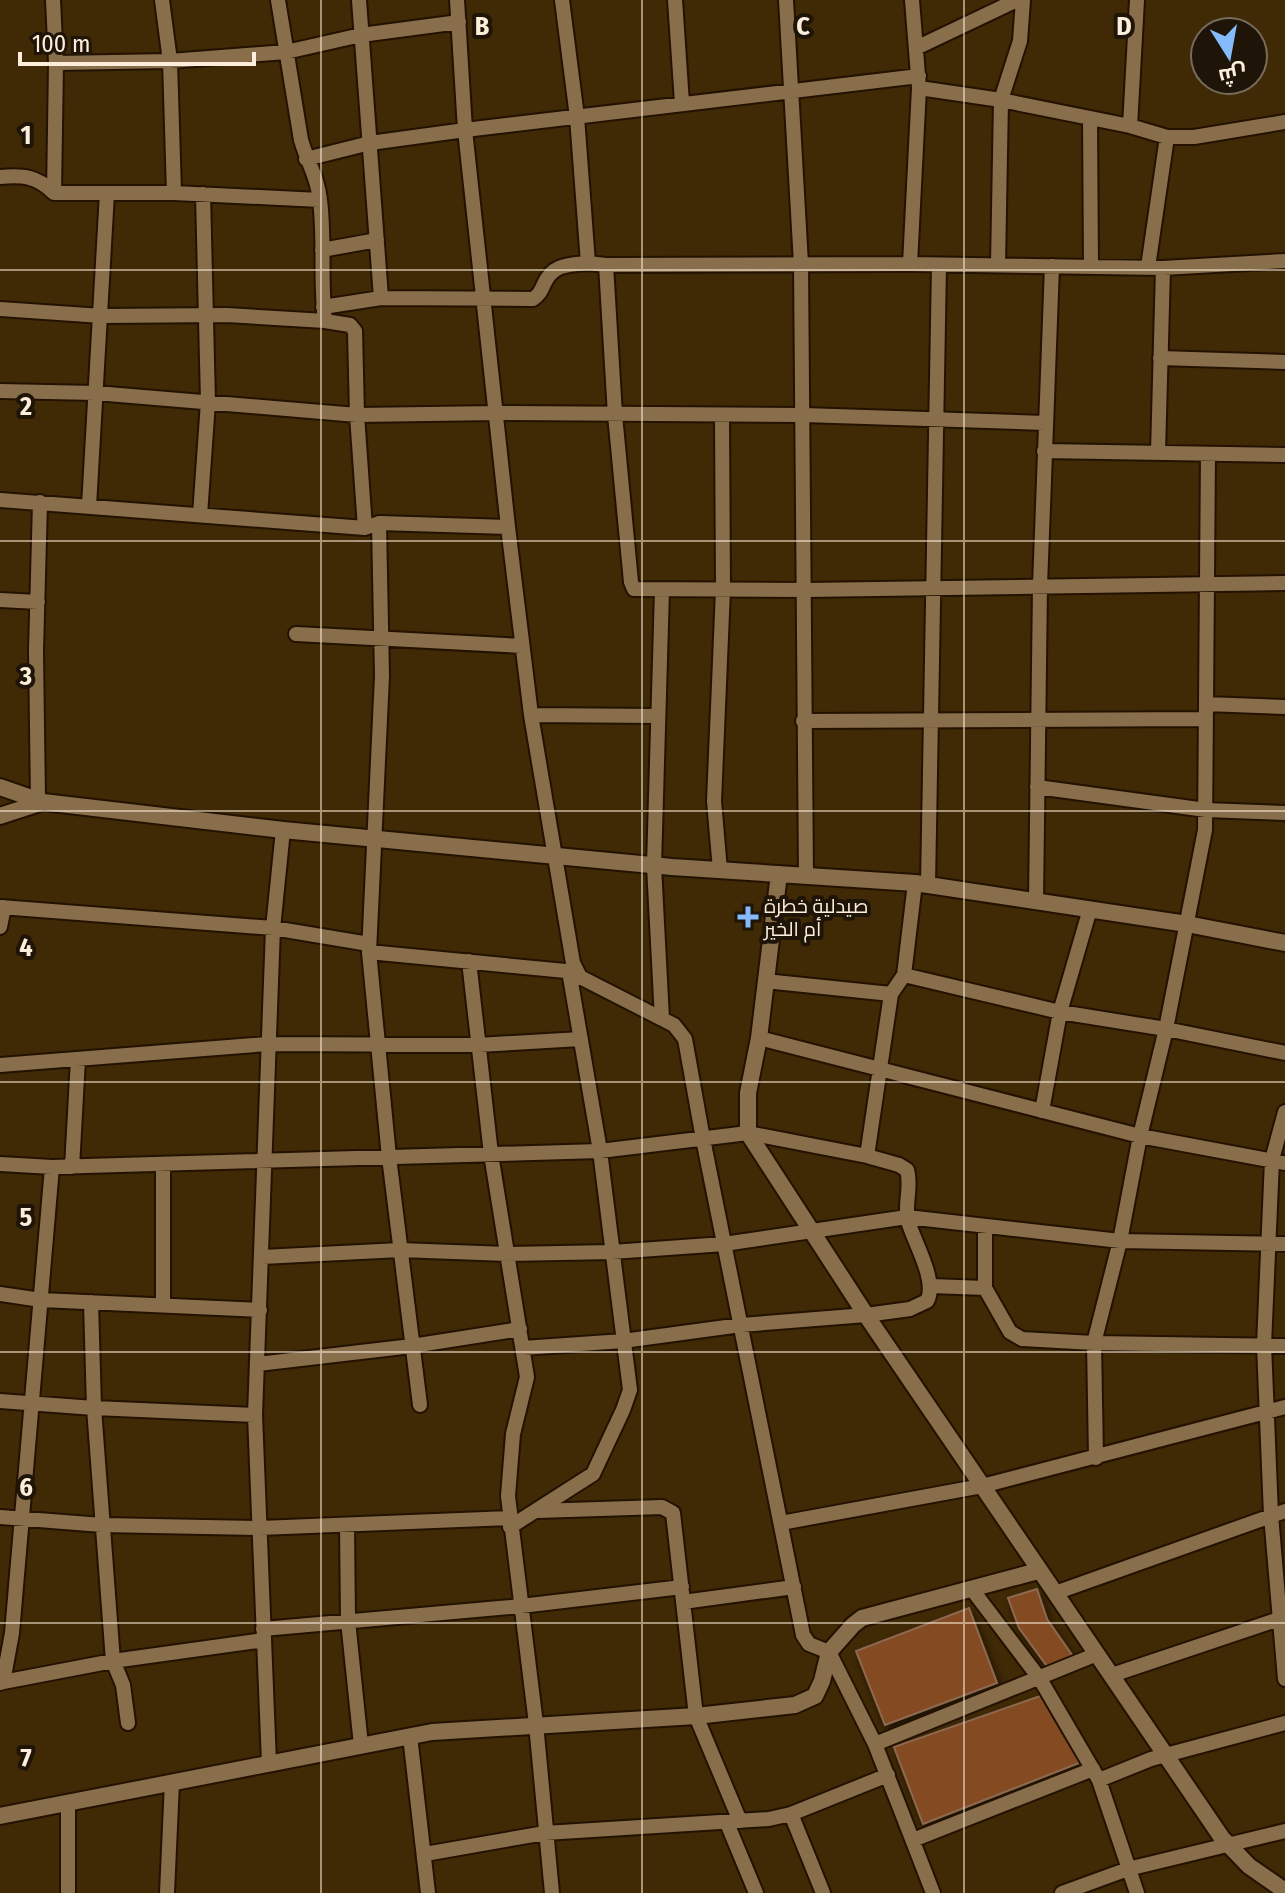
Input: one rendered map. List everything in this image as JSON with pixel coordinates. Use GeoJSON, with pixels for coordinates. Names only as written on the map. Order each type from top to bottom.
{"type":"FeatureCollection","features":[{"type":"Feature","properties":{"kind":"street"},"geometry":{"type":"LineString","coordinates":[[53,0],[56,63],[54,193]]}},
{"type":"Feature","properties":{"kind":"street"},"geometry":{"type":"LineString","coordinates":[[162,0],[170,61],[174,193]]}},
{"type":"Feature","properties":{"kind":"street"},"geometry":{"type":"LineString","coordinates":[[278,0],[306,159],[315,175],[320,200],[324,314]]}},
{"type":"Feature","properties":{"kind":"street"},"geometry":{"type":"LineString","coordinates":[[359,0],[381,298]]}},
{"type":"Feature","properties":{"kind":"street"},"geometry":{"type":"LineString","coordinates":[[0,1517],[102,1525],[260,1528],[510,1522],[536,1511],[585,1481],[599,1465],[630,1390],[600,1151],[581,1039],[557,856],[531,715],[522,646],[465,130],[457,0]]}},
{"type":"Feature","properties":{"kind":"street"},"geometry":{"type":"LineString","coordinates":[[562,0],[577,117],[588,263]]}},
{"type":"Feature","properties":{"kind":"street"},"geometry":{"type":"LineString","coordinates":[[675,0],[682,103]]}},
{"type":"Feature","properties":{"kind":"street"},"geometry":{"type":"LineString","coordinates":[[786,0],[801,264],[806,876]]}},
{"type":"Feature","properties":{"kind":"street"},"geometry":{"type":"LineString","coordinates":[[910,264],[919,82],[912,0]]}},
{"type":"Feature","properties":{"kind":"street"},"geometry":{"type":"LineString","coordinates":[[916,48],[1017,0]]}},
{"type":"Feature","properties":{"kind":"street"},"geometry":{"type":"LineString","coordinates":[[998,265],[1001,100],[1020,41],[1023,0]]}},
{"type":"Feature","properties":{"kind":"street"},"geometry":{"type":"LineString","coordinates":[[1130,126],[1137,0]]}},
{"type":"Feature","properties":{"kind":"street"},"geometry":{"type":"LineString","coordinates":[[56,63],[170,61],[286,52],[361,35],[459,22]]}},
{"type":"Feature","properties":{"kind":"street"},"geometry":{"type":"LineString","coordinates":[[306,159],[370,143],[465,130],[792,90],[919,82],[1130,126],[1167,137],[1194,137],[1285,122]]}},
{"type":"Feature","properties":{"kind":"street"},"geometry":{"type":"LineString","coordinates":[[1090,118],[1091,266]]}},
{"type":"Feature","properties":{"kind":"street"},"geometry":{"type":"LineString","coordinates":[[1158,453],[1160,358],[1156,268],[1167,137]]}},
{"type":"Feature","properties":{"kind":"street"},"geometry":{"type":"LineString","coordinates":[[0,177],[30,177],[39,180],[54,193],[174,193],[320,200]]}},
{"type":"Feature","properties":{"kind":"street"},"geometry":{"type":"LineString","coordinates":[[89,506],[107,193]]}},
{"type":"Feature","properties":{"kind":"street"},"geometry":{"type":"LineString","coordinates":[[200,515],[208,402],[203,194]]}},
{"type":"Feature","properties":{"kind":"street"},"geometry":{"type":"LineString","coordinates":[[322,250],[377,240]]}},
{"type":"Feature","properties":{"kind":"street"},"geometry":{"type":"LineString","coordinates":[[0,309],[102,316],[324,314],[381,298],[533,299],[553,271],[563,265],[588,263],[1156,268],[1285,261]]}},
{"type":"Feature","properties":{"kind":"street"},"geometry":{"type":"LineString","coordinates":[[606,265],[615,415],[631,585],[637,590],[1285,583]]}},
{"type":"Feature","properties":{"kind":"street"},"geometry":{"type":"LineString","coordinates":[[867,1156],[891,994],[904,975],[922,884],[934,588],[939,265]]}},
{"type":"Feature","properties":{"kind":"street"},"geometry":{"type":"LineString","coordinates":[[1036,901],[1040,586],[1052,266]]}},
{"type":"Feature","properties":{"kind":"street"},"geometry":{"type":"LineString","coordinates":[[324,314],[350,325],[355,331],[357,415],[372,526],[381,639],[369,948],[376,1045],[420,1405]]}},
{"type":"Feature","properties":{"kind":"street"},"geometry":{"type":"LineString","coordinates":[[1160,358],[1285,362]]}},
{"type":"Feature","properties":{"kind":"street"},"geometry":{"type":"LineString","coordinates":[[0,391],[96,393],[357,415],[804,415],[1045,423]]}},
{"type":"Feature","properties":{"kind":"street"},"geometry":{"type":"LineString","coordinates":[[720,870],[714,801],[723,590],[722,415]]}},
{"type":"Feature","properties":{"kind":"street"},"geometry":{"type":"LineString","coordinates":[[1044,451],[1285,455]]}},
{"type":"Feature","properties":{"kind":"street"},"geometry":{"type":"LineString","coordinates":[[1096,1458],[1094,1343],[1120,1241],[1204,841],[1208,454]]}},
{"type":"Feature","properties":{"kind":"street"},"geometry":{"type":"LineString","coordinates":[[0,500],[372,526],[508,527]]}},
{"type":"Feature","properties":{"kind":"street"},"geometry":{"type":"LineString","coordinates":[[40,502],[41,802]]}},
{"type":"Feature","properties":{"kind":"street"},"geometry":{"type":"LineString","coordinates":[[662,590],[654,866],[662,1019]]}},
{"type":"Feature","properties":{"kind":"street"},"geometry":{"type":"LineString","coordinates":[[0,600],[38,602]]}},
{"type":"Feature","properties":{"kind":"street"},"geometry":{"type":"LineString","coordinates":[[296,634],[522,646]]}},
{"type":"Feature","properties":{"kind":"street"},"geometry":{"type":"LineString","coordinates":[[1206,704],[1285,707]]}},
{"type":"Feature","properties":{"kind":"street"},"geometry":{"type":"LineString","coordinates":[[531,715],[658,716]]}},
{"type":"Feature","properties":{"kind":"street"},"geometry":{"type":"LineString","coordinates":[[803,721],[1206,719]]}},
{"type":"Feature","properties":{"kind":"street"},"geometry":{"type":"LineString","coordinates":[[0,787],[41,802],[283,830],[654,866],[922,884],[1187,924],[1285,943]]}},
{"type":"Feature","properties":{"kind":"street"},"geometry":{"type":"LineString","coordinates":[[1037,787],[1206,810],[1285,813]]}},
{"type":"Feature","properties":{"kind":"street"},"geometry":{"type":"LineString","coordinates":[[0,816],[41,802]]}},
{"type":"Feature","properties":{"kind":"street"},"geometry":{"type":"LineString","coordinates":[[269,1763],[255,1415],[267,1044],[273,928],[283,830]]}},
{"type":"Feature","properties":{"kind":"street"},"geometry":{"type":"LineString","coordinates":[[779,874],[759,1038],[748,1093],[748,1133],[866,1315],[1207,1817],[1249,1866],[1285,1891]]}},
{"type":"Feature","properties":{"kind":"street"},"geometry":{"type":"LineString","coordinates":[[0,927],[2,907],[273,928],[369,948],[573,971],[674,1025],[685,1039],[803,1635],[809,1644],[829,1652],[875,1744],[933,1893]]}},
{"type":"Feature","properties":{"kind":"street"},"geometry":{"type":"LineString","coordinates":[[1042,1111],[1060,1012],[1090,909]]}},
{"type":"Feature","properties":{"kind":"street"},"geometry":{"type":"LineString","coordinates":[[469,961],[491,1154],[523,1348],[526,1387],[511,1453],[508,1496],[536,1724],[552,1893]]}},
{"type":"Feature","properties":{"kind":"street"},"geometry":{"type":"LineString","coordinates":[[904,975],[1060,1012],[1285,1053]]}},
{"type":"Feature","properties":{"kind":"street"},"geometry":{"type":"LineString","coordinates":[[765,981],[891,994]]}},
{"type":"Feature","properties":{"kind":"street"},"geometry":{"type":"LineString","coordinates":[[759,1038],[1140,1136],[1278,1162]]}},
{"type":"Feature","properties":{"kind":"street"},"geometry":{"type":"LineString","coordinates":[[0,1065],[267,1044],[478,1045],[581,1039]]}},
{"type":"Feature","properties":{"kind":"street"},"geometry":{"type":"LineString","coordinates":[[72,1167],[78,1059]]}},
{"type":"Feature","properties":{"kind":"street"},"geometry":{"type":"LineString","coordinates":[[1285,1112],[1269,1244],[1264,1345],[1265,1412],[1278,1513],[1285,1679]]}},
{"type":"Feature","properties":{"kind":"street"},"geometry":{"type":"LineString","coordinates":[[0,1164],[72,1167],[600,1151],[748,1133],[867,1156],[907,1170],[911,1181],[907,1217],[931,1286],[927,1301],[918,1307],[623,1341],[523,1348]]}},
{"type":"Feature","properties":{"kind":"street"},"geometry":{"type":"LineString","coordinates":[[163,1164],[163,1304]]}},
{"type":"Feature","properties":{"kind":"street"},"geometry":{"type":"LineString","coordinates":[[52,1167],[12,1633],[2,1683],[348,1621],[794,1587]]}},
{"type":"Feature","properties":{"kind":"street"},"geometry":{"type":"LineString","coordinates":[[262,1257],[400,1250],[507,1254],[612,1252],[724,1244],[907,1217],[1120,1241],[1285,1244]]}},
{"type":"Feature","properties":{"kind":"street"},"geometry":{"type":"LineString","coordinates":[[985,1227],[985,1288],[1016,1337],[1094,1343],[1285,1346]]}},
{"type":"Feature","properties":{"kind":"street"},"geometry":{"type":"LineString","coordinates":[[931,1286],[985,1288]]}},
{"type":"Feature","properties":{"kind":"street"},"geometry":{"type":"LineString","coordinates":[[0,1294],[41,1300],[260,1310]]}},
{"type":"Feature","properties":{"kind":"street"},"geometry":{"type":"LineString","coordinates":[[91,1302],[94,1408],[113,1661],[123,1685],[128,1723]]}},
{"type":"Feature","properties":{"kind":"street"},"geometry":{"type":"LineString","coordinates":[[258,1364],[412,1346],[520,1329]]}},
{"type":"Feature","properties":{"kind":"street"},"geometry":{"type":"LineString","coordinates":[[0,1401],[255,1415]]}},
{"type":"Feature","properties":{"kind":"street"},"geometry":{"type":"LineString","coordinates":[[781,1523],[982,1486],[1285,1407]]}},
{"type":"Feature","properties":{"kind":"street"},"geometry":{"type":"LineString","coordinates":[[536,1511],[669,1509],[674,1517],[696,1716],[756,1893]]}},
{"type":"Feature","properties":{"kind":"street"},"geometry":{"type":"LineString","coordinates":[[1055,1593],[1278,1513]]}},
{"type":"Feature","properties":{"kind":"street"},"geometry":{"type":"LineString","coordinates":[[347,1525],[348,1621],[361,1745]]}},
{"type":"Feature","properties":{"kind":"street"},"geometry":{"type":"LineString","coordinates":[[0,1816],[410,1736],[536,1724],[696,1716],[795,1705],[815,1696],[820,1689],[829,1652],[862,1618],[1038,1571]]}},
{"type":"Feature","properties":{"kind":"street"},"geometry":{"type":"LineString","coordinates":[[971,1588],[1040,1679],[1096,1774],[1137,1893]]}},
{"type":"Feature","properties":{"kind":"street"},"geometry":{"type":"LineString","coordinates":[[1112,1675],[1282,1618]]}},
{"type":"Feature","properties":{"kind":"street"},"geometry":{"type":"LineString","coordinates":[[875,1744],[1097,1654]]}},
{"type":"Feature","properties":{"kind":"street"},"geometry":{"type":"LineString","coordinates":[[913,1840],[1096,1774],[1285,1723]]}},
{"type":"Feature","properties":{"kind":"street"},"geometry":{"type":"LineString","coordinates":[[410,1736],[428,1893]]}},
{"type":"Feature","properties":{"kind":"street"},"geometry":{"type":"LineString","coordinates":[[425,1854],[545,1833],[733,1822],[791,1814],[888,1775]]}},
{"type":"Feature","properties":{"kind":"street"},"geometry":{"type":"LineString","coordinates":[[167,1893],[172,1782]]}},
{"type":"Feature","properties":{"kind":"street"},"geometry":{"type":"LineString","coordinates":[[68,1803],[68,1893]]}},
{"type":"Feature","properties":{"kind":"street"},"geometry":{"type":"LineString","coordinates":[[791,1814],[823,1893]]}},
{"type":"Feature","properties":{"kind":"street"},"geometry":{"type":"LineString","coordinates":[[1062,1893],[1128,1869],[1285,1831]]}},
{"type":"Feature","properties":{"kind":"building"},"geometry":{"type":"Polygon","coordinates":[[[1037,1589],[1047,1619],[1072,1655],[1049,1669],[1019,1628],[1008,1598],[1037,1589]]]}},
{"type":"Feature","properties":{"kind":"building"},"geometry":{"type":"Polygon","coordinates":[[[969,1608],[997,1683],[885,1725],[856,1651],[969,1608]]]}},
{"type":"Feature","properties":{"kind":"building"},"geometry":{"type":"Polygon","coordinates":[[[1046,1694],[1079,1763],[923,1824],[894,1747],[1046,1694]]]}},
{"type":"Feature","properties":{"kind":"place","name":"صيدلية خطرة أم الخير"},"geometry":{"type":"Point","coordinates":[748,917]}}]}
